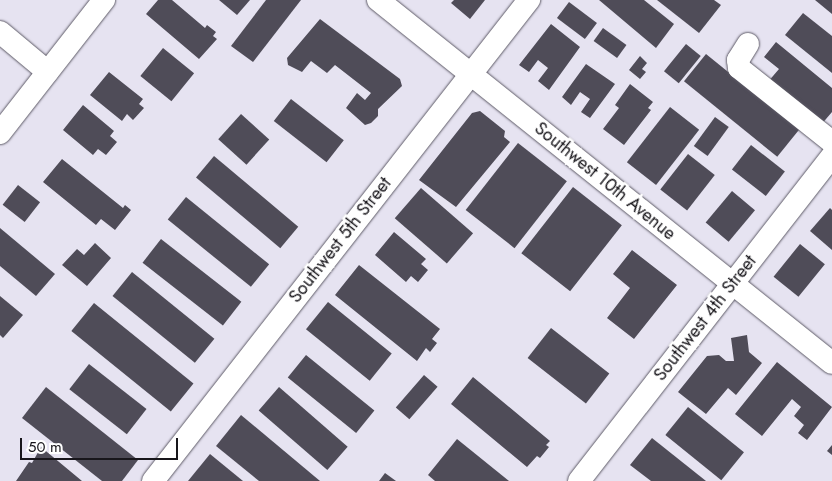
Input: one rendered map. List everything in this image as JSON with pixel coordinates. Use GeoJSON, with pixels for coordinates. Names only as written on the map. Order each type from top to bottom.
{"type":"FeatureCollection","features":[{"type":"Feature","properties":{"kind":"street"},"geometry":{"type":"LineString","coordinates":[[0,134],[104,0]]}},
{"type":"Feature","properties":{"kind":"street","name":"Southwest 10th Avenue"},"geometry":{"type":"LineString","coordinates":[[378,0],[832,363]]}},
{"type":"Feature","properties":{"kind":"street","name":"Southwest 5th Street"},"geometry":{"type":"LineString","coordinates":[[157,480],[528,0]]}},
{"type":"Feature","properties":{"kind":"street"},"geometry":{"type":"LineString","coordinates":[[0,32],[48,72]]}},
{"type":"Feature","properties":{"kind":"street"},"geometry":{"type":"LineString","coordinates":[[748,44],[738,60],[739,68],[832,142]]}},
{"type":"Feature","properties":{"kind":"street","name":"Southwest 4th Street"},"geometry":{"type":"LineString","coordinates":[[579,481],[832,156]]}},
{"type":"Feature","properties":{"kind":"building"},"geometry":{"type":"Polygon","coordinates":[[[158,0],[172,0],[205,28],[207,25],[216,32],[213,36],[217,39],[199,59],[146,14],[158,0]]]}},
{"type":"Feature","properties":{"kind":"building"},"geometry":{"type":"Polygon","coordinates":[[[219,0],[250,0],[237,15],[219,0]]]}},
{"type":"Feature","properties":{"kind":"building"},"geometry":{"type":"Polygon","coordinates":[[[266,0],[301,0],[253,62],[231,46],[266,0]]]}},
{"type":"Feature","properties":{"kind":"building"},"geometry":{"type":"Polygon","coordinates":[[[454,0],[485,0],[470,19],[451,3],[454,0]]]}},
{"type":"Feature","properties":{"kind":"building"},"geometry":{"type":"Polygon","coordinates":[[[599,0],[644,0],[674,24],[656,48],[599,0]]]}},
{"type":"Feature","properties":{"kind":"building"},"geometry":{"type":"Polygon","coordinates":[[[657,0],[714,0],[721,5],[699,33],[657,0]]]}},
{"type":"Feature","properties":{"kind":"building"},"geometry":{"type":"Polygon","coordinates":[[[815,0],[832,0],[832,14],[815,0]]]}},
{"type":"Feature","properties":{"kind":"building"},"geometry":{"type":"Polygon","coordinates":[[[569,2],[597,23],[585,39],[557,18],[569,2]]]}},
{"type":"Feature","properties":{"kind":"building"},"geometry":{"type":"Polygon","coordinates":[[[803,13],[832,36],[832,73],[785,35],[803,13]]]}},
{"type":"Feature","properties":{"kind":"building"},"geometry":{"type":"Polygon","coordinates":[[[320,19],[400,79],[402,86],[378,109],[378,116],[371,123],[365,125],[346,108],[357,93],[365,100],[371,93],[335,65],[327,73],[311,61],[302,72],[288,65],[287,58],[320,19]]]}},
{"type":"Feature","properties":{"kind":"building"},"geometry":{"type":"Polygon","coordinates":[[[551,24],[580,47],[549,90],[538,81],[548,68],[538,60],[529,72],[519,65],[551,24]]]}},
{"type":"Feature","properties":{"kind":"building"},"geometry":{"type":"Polygon","coordinates":[[[603,28],[626,45],[617,58],[594,41],[603,28]]]}},
{"type":"Feature","properties":{"kind":"building"},"geometry":{"type":"Polygon","coordinates":[[[776,42],[832,88],[832,112],[820,126],[767,83],[779,69],[764,57],[776,42]]]}},
{"type":"Feature","properties":{"kind":"building"},"geometry":{"type":"Polygon","coordinates":[[[686,44],[701,56],[679,83],[664,71],[686,44]]]}},
{"type":"Feature","properties":{"kind":"building"},"geometry":{"type":"Polygon","coordinates":[[[163,48],[194,73],[171,101],[140,76],[163,48]]]}},
{"type":"Feature","properties":{"kind":"building"},"geometry":{"type":"Polygon","coordinates":[[[706,54],[799,130],[777,157],[684,81],[706,54]]]}},
{"type":"Feature","properties":{"kind":"building"},"geometry":{"type":"Polygon","coordinates":[[[640,56],[647,63],[642,69],[646,72],[640,79],[629,70],[640,56]]]}},
{"type":"Feature","properties":{"kind":"building"},"geometry":{"type":"Polygon","coordinates":[[[586,64],[615,84],[590,118],[581,112],[590,99],[580,92],[571,105],[562,97],[586,64]]]}},
{"type":"Feature","properties":{"kind":"building"},"geometry":{"type":"Polygon","coordinates":[[[109,72],[143,99],[139,104],[144,108],[133,120],[127,114],[122,121],[90,95],[109,72]]]}},
{"type":"Feature","properties":{"kind":"building"},"geometry":{"type":"Polygon","coordinates":[[[630,84],[653,102],[648,108],[651,110],[624,145],[603,129],[619,108],[615,105],[630,84]]]}},
{"type":"Feature","properties":{"kind":"building"},"geometry":{"type":"Polygon","coordinates":[[[291,99],[344,140],[327,162],[274,121],[291,99]]]}},
{"type":"Feature","properties":{"kind":"building"},"geometry":{"type":"Polygon","coordinates":[[[83,105],[114,131],[110,136],[117,142],[106,155],[98,149],[93,155],[63,130],[83,105]]]}},
{"type":"Feature","properties":{"kind":"building"},"geometry":{"type":"Polygon","coordinates":[[[670,107],[699,130],[656,185],[627,162],[670,107]]]}},
{"type":"Feature","properties":{"kind":"building"},"geometry":{"type":"Polygon","coordinates":[[[480,111],[505,131],[504,137],[510,142],[456,207],[419,180],[472,113],[480,111]]]}},
{"type":"Feature","properties":{"kind":"building"},"geometry":{"type":"Polygon","coordinates":[[[241,114],[269,139],[246,165],[218,139],[241,114]]]}},
{"type":"Feature","properties":{"kind":"building"},"geometry":{"type":"Polygon","coordinates":[[[715,117],[729,127],[708,156],[694,146],[715,117]]]}},
{"type":"Feature","properties":{"kind":"building"},"geometry":{"type":"Polygon","coordinates":[[[518,143],[567,181],[515,248],[466,210],[518,143]]]}},
{"type":"Feature","properties":{"kind":"building"},"geometry":{"type":"Polygon","coordinates":[[[751,145],[785,171],[766,196],[732,169],[751,145]]]}},
{"type":"Feature","properties":{"kind":"building"},"geometry":{"type":"Polygon","coordinates":[[[688,154],[715,175],[687,210],[660,189],[688,154]]]}},
{"type":"Feature","properties":{"kind":"building"},"geometry":{"type":"Polygon","coordinates":[[[214,156],[298,227],[280,248],[196,177],[214,156]]]}},
{"type":"Feature","properties":{"kind":"building"},"geometry":{"type":"Polygon","coordinates":[[[62,159],[123,208],[125,205],[131,210],[115,230],[101,219],[96,225],[43,182],[62,159]]]}},
{"type":"Feature","properties":{"kind":"building"},"geometry":{"type":"Polygon","coordinates":[[[18,185],[40,202],[25,222],[3,205],[18,185]]]}},
{"type":"Feature","properties":{"kind":"building"},"geometry":{"type":"Polygon","coordinates":[[[573,187],[622,225],[570,291],[521,253],[573,187]]]}},
{"type":"Feature","properties":{"kind":"building"},"geometry":{"type":"Polygon","coordinates":[[[421,188],[473,233],[447,263],[395,218],[421,188]]]}},
{"type":"Feature","properties":{"kind":"building"},"geometry":{"type":"Polygon","coordinates":[[[732,191],[755,210],[729,242],[706,222],[732,191]]]}},
{"type":"Feature","properties":{"kind":"building"},"geometry":{"type":"Polygon","coordinates":[[[186,197],[269,264],[251,287],[168,220],[186,197]]]}},
{"type":"Feature","properties":{"kind":"building"},"geometry":{"type":"Polygon","coordinates":[[[830,208],[832,210],[832,250],[810,231],[830,208]]]}},
{"type":"Feature","properties":{"kind":"building"},"geometry":{"type":"Polygon","coordinates":[[[0,228],[55,274],[36,296],[0,266],[0,228]]]}},
{"type":"Feature","properties":{"kind":"building"},"geometry":{"type":"Polygon","coordinates":[[[394,232],[426,259],[421,264],[428,270],[418,282],[411,276],[406,282],[375,255],[394,232]]]}},
{"type":"Feature","properties":{"kind":"building"},"geometry":{"type":"Polygon","coordinates":[[[161,239],[241,302],[223,325],[143,263],[161,239]]]}},
{"type":"Feature","properties":{"kind":"building"},"geometry":{"type":"Polygon","coordinates":[[[95,243],[111,258],[87,286],[62,265],[77,249],[84,255],[95,243]]]}},
{"type":"Feature","properties":{"kind":"building"},"geometry":{"type":"Polygon","coordinates":[[[800,244],[825,264],[798,297],[774,277],[800,244]]]}},
{"type":"Feature","properties":{"kind":"building"},"geometry":{"type":"Polygon","coordinates":[[[632,250],[677,285],[634,339],[607,318],[630,288],[613,274],[632,250]]]}},
{"type":"Feature","properties":{"kind":"building"},"geometry":{"type":"Polygon","coordinates":[[[359,265],[440,329],[432,339],[437,343],[430,352],[426,348],[417,361],[335,295],[359,265]]]}},
{"type":"Feature","properties":{"kind":"building"},"geometry":{"type":"Polygon","coordinates":[[[132,272],[214,339],[195,363],[112,296],[132,272]]]}},
{"type":"Feature","properties":{"kind":"building"},"geometry":{"type":"Polygon","coordinates":[[[0,296],[23,315],[3,338],[0,335],[0,296]]]}},
{"type":"Feature","properties":{"kind":"building"},"geometry":{"type":"Polygon","coordinates":[[[328,302],[392,354],[370,381],[306,329],[328,302]]]}},
{"type":"Feature","properties":{"kind":"building"},"geometry":{"type":"Polygon","coordinates":[[[94,303],[193,384],[171,412],[71,331],[94,303]]]}},
{"type":"Feature","properties":{"kind":"building"},"geometry":{"type":"Polygon","coordinates":[[[551,328],[609,374],[586,404],[528,358],[551,328]]]}},
{"type":"Feature","properties":{"kind":"building"},"geometry":{"type":"Polygon","coordinates":[[[747,335],[749,352],[762,363],[736,395],[728,388],[706,414],[678,392],[707,356],[719,355],[726,361],[734,361],[731,338],[747,335]]]}},
{"type":"Feature","properties":{"kind":"building"},"geometry":{"type":"Polygon","coordinates":[[[306,355],[374,410],[356,433],[288,378],[306,355]]]}},
{"type":"Feature","properties":{"kind":"building"},"geometry":{"type":"Polygon","coordinates":[[[777,362],[832,407],[807,440],[798,433],[804,425],[794,416],[801,407],[792,399],[762,436],[735,414],[777,362]]]}},
{"type":"Feature","properties":{"kind":"building"},"geometry":{"type":"Polygon","coordinates":[[[89,364],[147,409],[127,434],[69,389],[89,364]]]}},
{"type":"Feature","properties":{"kind":"building"},"geometry":{"type":"Polygon","coordinates":[[[424,375],[438,387],[409,419],[396,407],[424,375]]]}},
{"type":"Feature","properties":{"kind":"building"},"geometry":{"type":"Polygon","coordinates":[[[473,377],[550,441],[546,445],[549,447],[540,458],[537,456],[527,467],[451,404],[473,377]]]}},
{"type":"Feature","properties":{"kind":"building"},"geometry":{"type":"Polygon","coordinates":[[[46,387],[138,460],[122,481],[102,481],[22,418],[46,387]]]}},
{"type":"Feature","properties":{"kind":"building"},"geometry":{"type":"Polygon","coordinates":[[[279,387],[348,447],[327,470],[259,410],[279,387]]]}},
{"type":"Feature","properties":{"kind":"building"},"geometry":{"type":"Polygon","coordinates":[[[688,407],[744,452],[721,480],[665,435],[688,407]]]}},
{"type":"Feature","properties":{"kind":"building"},"geometry":{"type":"Polygon","coordinates":[[[241,415],[320,481],[259,481],[216,446],[241,415]]]}},
{"type":"Feature","properties":{"kind":"building"},"geometry":{"type":"Polygon","coordinates":[[[652,438],[706,481],[651,481],[630,465],[652,438]]]}},
{"type":"Feature","properties":{"kind":"building"},"geometry":{"type":"Polygon","coordinates":[[[457,439],[509,481],[435,481],[428,475],[457,439]]]}},
{"type":"Feature","properties":{"kind":"building"},"geometry":{"type":"Polygon","coordinates":[[[832,445],[832,455],[827,451],[832,445]]]}},
{"type":"Feature","properties":{"kind":"building"},"geometry":{"type":"Polygon","coordinates":[[[41,447],[82,481],[16,481],[29,462],[32,463],[41,447]]]}},
{"type":"Feature","properties":{"kind":"building"},"geometry":{"type":"Polygon","coordinates":[[[210,454],[243,481],[188,481],[210,454]]]}},
{"type":"Feature","properties":{"kind":"building"},"geometry":{"type":"Polygon","coordinates":[[[385,473],[396,481],[379,481],[385,473]]]}}]}
